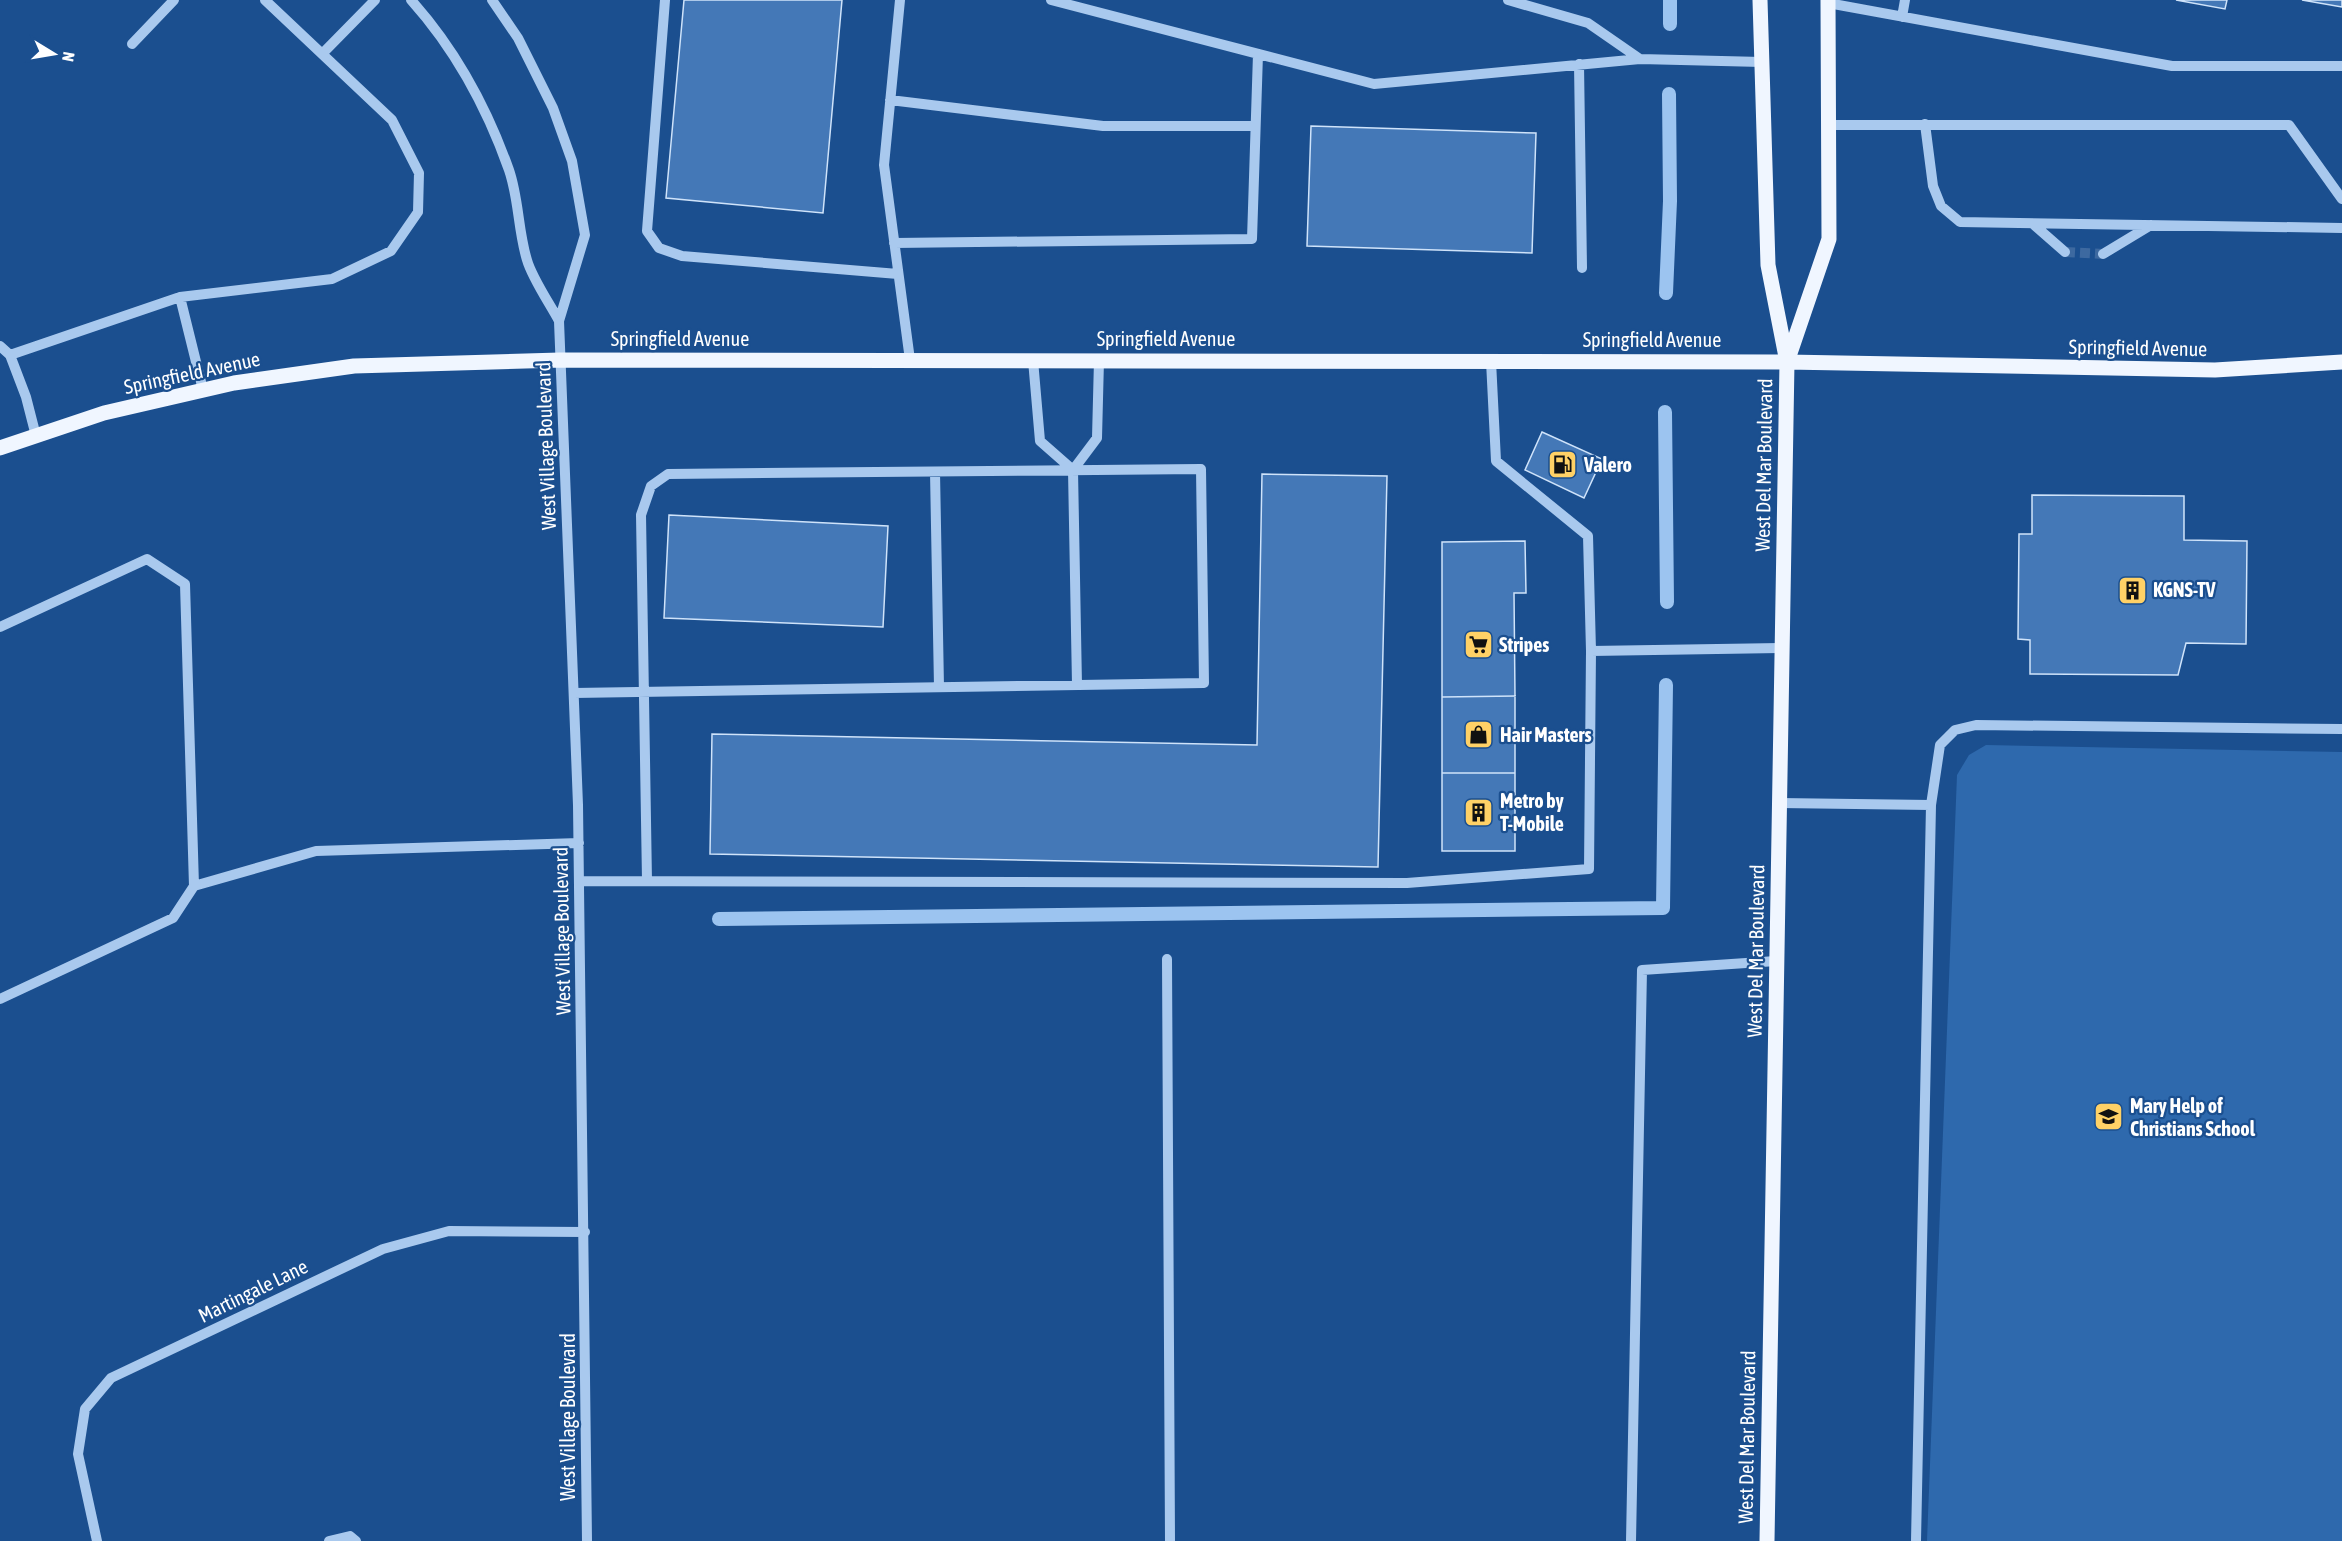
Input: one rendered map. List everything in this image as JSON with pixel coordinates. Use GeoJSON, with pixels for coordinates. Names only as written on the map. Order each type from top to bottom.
{"type":"FeatureCollection","features":[{"type":"Feature","properties":{"kind":"main road","name":"West Del Mar Boulevard"},"geometry":{"type":"LineString","coordinates":[[1760,0],[1768,265],[1787,362],[1767,1541]]}},
{"type":"Feature","properties":{"kind":"main road","name":"West Del Mar Boulevard"},"geometry":{"type":"LineString","coordinates":[[1787,362],[1829,239],[1828,2]]}},
{"type":"Feature","properties":{"kind":"main road","name":"Springfield Avenue"},"geometry":{"type":"LineString","coordinates":[[0,448],[104,413],[203,390],[234,383],[354,366],[561,360],[1099,360],[1787,362],[2215,370],[2342,362]]}},
{"type":"Feature","properties":{"kind":"street"},"geometry":{"type":"LineString","coordinates":[[132,44],[174,0]]}},
{"type":"Feature","properties":{"kind":"street"},"geometry":{"type":"LineString","coordinates":[[10,355],[180,297],[332,279],[390,251],[418,212],[418,173],[392,120],[265,0]]}},
{"type":"Feature","properties":{"kind":"street"},"geometry":{"type":"LineString","coordinates":[[322,54],[375,0]]}},
{"type":"Feature","properties":{"kind":"street","name":"West Village Boulevard"},"geometry":{"type":"LineString","coordinates":[[411,0],[434,25],[464,72],[494,133],[510,172],[527,262],[559,321]]}},
{"type":"Feature","properties":{"kind":"street","name":"West Village Boulevard"},"geometry":{"type":"LineString","coordinates":[[492,0],[518,38],[553,108],[572,161],[585,235],[559,321],[580,881],[587,1541]]}},
{"type":"Feature","properties":{"kind":"street"},"geometry":{"type":"LineString","coordinates":[[665,0],[647,231],[659,248],[682,256],[898,274]]}},
{"type":"Feature","properties":{"kind":"street"},"geometry":{"type":"LineString","coordinates":[[900,0],[884,165],[910,360]]}},
{"type":"Feature","properties":{"kind":"street"},"geometry":{"type":"LineString","coordinates":[[1051,0],[1374,84],[1640,58],[1762,62]]}},
{"type":"Feature","properties":{"kind":"street"},"geometry":{"type":"LineString","coordinates":[[1508,0],[1588,23],[1640,58]]}},
{"type":"Feature","properties":{"kind":"street"},"geometry":{"type":"LineString","coordinates":[[1902,17],[1905,0]]}},
{"type":"Feature","properties":{"kind":"street"},"geometry":{"type":"LineString","coordinates":[[1828,2],[2172,66],[2342,66]]}},
{"type":"Feature","properties":{"kind":"street"},"geometry":{"type":"LineString","coordinates":[[894,243],[1252,240],[1257,54]]}},
{"type":"Feature","properties":{"kind":"street"},"geometry":{"type":"LineString","coordinates":[[1579,64],[1582,268]]}},
{"type":"Feature","properties":{"kind":"street"},"geometry":{"type":"LineString","coordinates":[[890,100],[1103,126],[1255,126]]}},
{"type":"Feature","properties":{"kind":"street"},"geometry":{"type":"LineString","coordinates":[[1925,124],[1934,186],[1941,206],[1960,222],[2342,228]]}},
{"type":"Feature","properties":{"kind":"street"},"geometry":{"type":"LineString","coordinates":[[1829,125],[2289,125],[2342,199]]}},
{"type":"Feature","properties":{"kind":"street"},"geometry":{"type":"LineString","coordinates":[[2033,224],[2065,252]]}},
{"type":"Feature","properties":{"kind":"street"},"geometry":{"type":"LineString","coordinates":[[2103,254],[2151,225]]}},
{"type":"Feature","properties":{"kind":"street"},"geometry":{"type":"LineString","coordinates":[[180,297],[203,390]]}},
{"type":"Feature","properties":{"kind":"street"},"geometry":{"type":"LineString","coordinates":[[0,346],[10,355],[26,396],[36,436]]}},
{"type":"Feature","properties":{"kind":"street"},"geometry":{"type":"LineString","coordinates":[[1033,360],[1040,441],[1073,470]]}},
{"type":"Feature","properties":{"kind":"street"},"geometry":{"type":"LineString","coordinates":[[1077,685],[1073,470],[1097,438],[1099,360]]}},
{"type":"Feature","properties":{"kind":"street"},"geometry":{"type":"LineString","coordinates":[[580,881],[1407,884],[1589,869],[1591,651],[1588,536],[1496,461],[1491,361]]}},
{"type":"Feature","properties":{"kind":"street"},"geometry":{"type":"LineString","coordinates":[[574,693],[644,692],[939,687],[1204,683],[1201,469],[668,474],[651,486],[641,515],[644,692],[647,881]]}},
{"type":"Feature","properties":{"kind":"street"},"geometry":{"type":"LineString","coordinates":[[935,472],[939,687]]}},
{"type":"Feature","properties":{"kind":"street"},"geometry":{"type":"LineString","coordinates":[[0,627],[147,559],[185,584],[194,886],[173,918],[0,999]]}},
{"type":"Feature","properties":{"kind":"street"},"geometry":{"type":"LineString","coordinates":[[1591,651],[1782,648]]}},
{"type":"Feature","properties":{"kind":"street"},"geometry":{"type":"LineString","coordinates":[[1916,1541],[1931,805],[1940,745],[1955,730],[1976,725],[2342,729]]}},
{"type":"Feature","properties":{"kind":"street"},"geometry":{"type":"LineString","coordinates":[[1779,803],[1931,805]]}},
{"type":"Feature","properties":{"kind":"street"},"geometry":{"type":"LineString","coordinates":[[194,886],[316,851],[579,843]]}},
{"type":"Feature","properties":{"kind":"street"},"geometry":{"type":"LineString","coordinates":[[1167,960],[1170,1541]]}},
{"type":"Feature","properties":{"kind":"street"},"geometry":{"type":"LineString","coordinates":[[1632,1541],[1642,970],[1776,961]]}},
{"type":"Feature","properties":{"kind":"street","name":"Martingale Lane"},"geometry":{"type":"LineString","coordinates":[[97,1541],[78,1454],[85,1409],[111,1378],[383,1249],[449,1231],[585,1232]]}},
{"type":"Feature","properties":{"kind":"street"},"geometry":{"type":"LineString","coordinates":[[329,1541],[350,1536],[356,1541]]}},
{"type":"Feature","properties":{"kind":"shaded area","name":"Mary Help of Christians School"},"geometry":{"type":"Polygon","coordinates":[[[1986,745],[2342,752],[2342,1541],[1927,1541],[1957,775],[1969,755],[1986,745]]]}},
{"type":"Feature","properties":{"kind":"building"},"geometry":{"type":"Polygon","coordinates":[[[684,0],[842,0],[823,213],[666,198],[684,0]]]}},
{"type":"Feature","properties":{"kind":"building"},"geometry":{"type":"Polygon","coordinates":[[[2176,0],[2227,0],[2225,9],[2176,0]]]}},
{"type":"Feature","properties":{"kind":"building"},"geometry":{"type":"Polygon","coordinates":[[[2302,0],[2342,0],[2342,7],[2302,0]]]}},
{"type":"Feature","properties":{"kind":"building"},"geometry":{"type":"Polygon","coordinates":[[[1311,126],[1536,133],[1532,253],[1307,246],[1311,126]]]}},
{"type":"Feature","properties":{"kind":"building","name":"Valero"},"geometry":{"type":"Polygon","coordinates":[[[1542,432],[1602,459],[1584,498],[1525,470],[1542,432]]]}},
{"type":"Feature","properties":{"kind":"building"},"geometry":{"type":"Polygon","coordinates":[[[1262,474],[1387,476],[1378,867],[710,854],[712,734],[1257,745],[1262,474]]]}},
{"type":"Feature","properties":{"kind":"building","name":"KGNS-TV"},"geometry":{"type":"Polygon","coordinates":[[[2032,495],[2184,496],[2184,540],[2247,541],[2246,644],[2186,643],[2178,675],[2030,674],[2030,640],[2018,639],[2019,534],[2032,534],[2032,495]]]}},
{"type":"Feature","properties":{"kind":"building"},"geometry":{"type":"Polygon","coordinates":[[[669,515],[888,526],[883,627],[664,618],[669,515]]]}},
{"type":"Feature","properties":{"kind":"building","name":"Stripes"},"geometry":{"type":"Polygon","coordinates":[[[1525,541],[1526,593],[1514,593],[1515,696],[1442,697],[1442,542],[1525,541]]]}},
{"type":"Feature","properties":{"kind":"building","name":"Hair Masters"},"geometry":{"type":"Polygon","coordinates":[[[1515,696],[1515,773],[1442,773],[1442,697],[1515,696]]]}},
{"type":"Feature","properties":{"kind":"building","name":"Metro by T-Mobile"},"geometry":{"type":"Polygon","coordinates":[[[1442,773],[1515,773],[1515,851],[1442,851],[1442,773]]]}},
{"type":"Feature","properties":{"kind":"waterway"},"geometry":{"type":"LineString","coordinates":[[1670,0],[1670,24]]}},
{"type":"Feature","properties":{"kind":"waterway"},"geometry":{"type":"LineString","coordinates":[[1666,293],[1670,201],[1669,94]]}},
{"type":"Feature","properties":{"kind":"waterway"},"geometry":{"type":"LineString","coordinates":[[1665,412],[1667,602]]}},
{"type":"Feature","properties":{"kind":"waterway"},"geometry":{"type":"LineString","coordinates":[[719,919],[1663,908],[1666,685]]}},
{"type":"Feature","properties":{"kind":"tunnel"},"geometry":{"type":"LineString","coordinates":[[2065,252],[2103,254]]}},
{"type":"Feature","properties":{"kind":"place","name":"Valero"},"geometry":{"type":"Point","coordinates":[1563,465]}},
{"type":"Feature","properties":{"kind":"place","name":"KGNS-TV"},"geometry":{"type":"Point","coordinates":[2132,590]}},
{"type":"Feature","properties":{"kind":"place","name":"Stripes"},"geometry":{"type":"Point","coordinates":[1478,645]}},
{"type":"Feature","properties":{"kind":"place","name":"Hair Masters"},"geometry":{"type":"Point","coordinates":[1479,735]}},
{"type":"Feature","properties":{"kind":"place","name":"Metro by T-Mobile"},"geometry":{"type":"Point","coordinates":[1479,812]}},
{"type":"Feature","properties":{"kind":"place","name":"Mary Help of Christians School"},"geometry":{"type":"Point","coordinates":[2109,1117]}}]}
